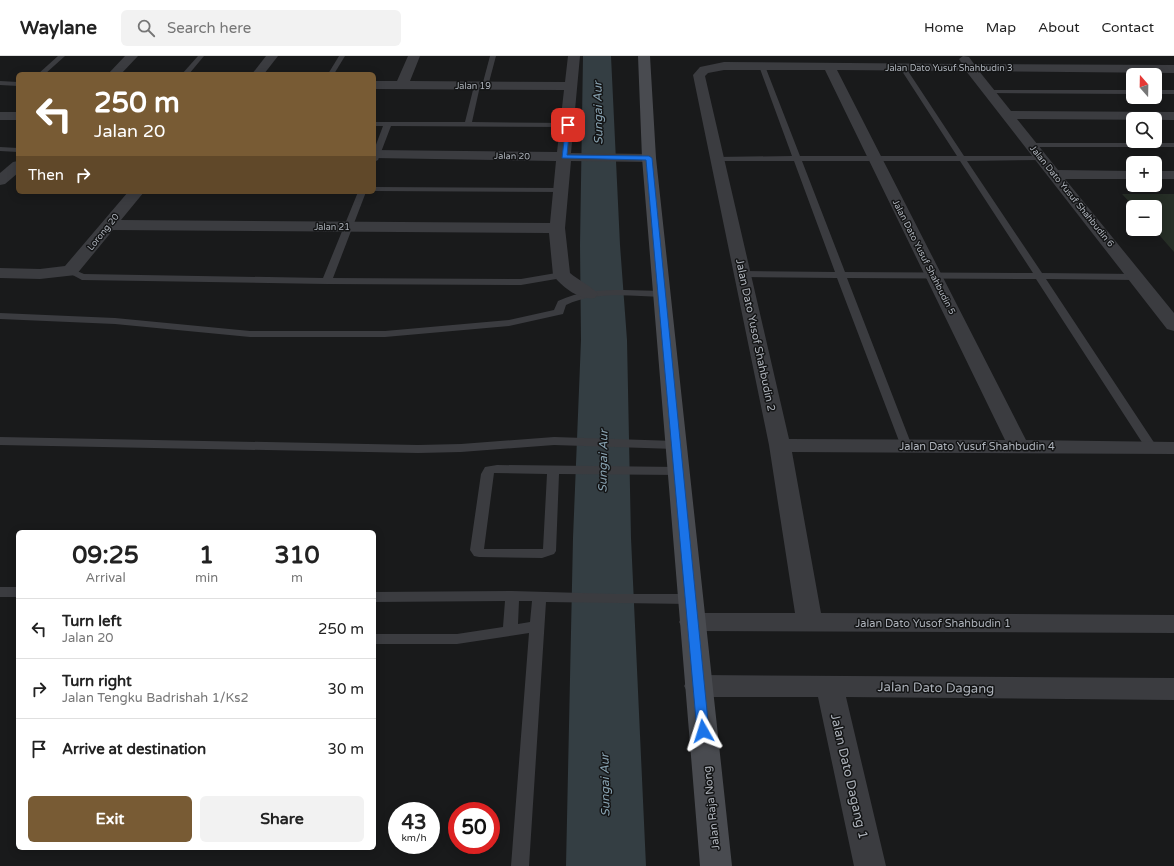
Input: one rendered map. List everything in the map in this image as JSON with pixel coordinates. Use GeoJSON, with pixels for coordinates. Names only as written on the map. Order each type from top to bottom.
{"type":"FeatureCollection","features":[{"type":"Feature","properties":{"kind":"main road","name":"Jalan Raja Nong"},"geometry":{"type":"LineString","coordinates":[[644,56],[649,158],[716,866]]}},
{"type":"Feature","properties":{"kind":"street"},"geometry":{"type":"LineString","coordinates":[[116,72],[132,56]]}},
{"type":"Feature","properties":{"kind":"street"},"geometry":{"type":"LineString","coordinates":[[260,72],[272,56]]}},
{"type":"Feature","properties":{"kind":"street"},"geometry":{"type":"LineString","coordinates":[[402,85],[414,56]]}},
{"type":"Feature","properties":{"kind":"street"},"geometry":{"type":"LineString","coordinates":[[574,56],[557,228],[562,275],[575,286],[589,294]]}},
{"type":"Feature","properties":{"kind":"street","name":"Jalan Dato Yusuf Shahbudin 3"},"geometry":{"type":"LineString","coordinates":[[724,66],[903,68],[967,62],[1174,69]]}},
{"type":"Feature","properties":{"kind":"street","name":"Jalan Dato Yusuf Shahbudin 6"},"geometry":{"type":"LineString","coordinates":[[967,62],[1007,115],[1174,325]]}},
{"type":"Feature","properties":{"kind":"street","name":"Jalan Dato Yusof Shahbudin 2"},"geometry":{"type":"LineString","coordinates":[[724,66],[704,70],[699,75],[780,445],[810,623]]}},
{"type":"Feature","properties":{"kind":"street","name":"Jalan Dato Yusuf Shahbudin 5"},"geometry":{"type":"LineString","coordinates":[[829,67],[1019,447]]}},
{"type":"Feature","properties":{"kind":"street","name":"Jalan 19"},"geometry":{"type":"LineString","coordinates":[[376,85],[571,86]]}},
{"type":"Feature","properties":{"kind":"street"},"geometry":{"type":"LineString","coordinates":[[1007,115],[1174,116]]}},
{"type":"Feature","properties":{"kind":"street"},"geometry":{"type":"LineString","coordinates":[[0,116],[16,116]]}},
{"type":"Feature","properties":{"kind":"street","name":"Jalan 20"},"geometry":{"type":"LineString","coordinates":[[376,156],[649,158]]}},
{"type":"Feature","properties":{"kind":"street"},"geometry":{"type":"LineString","coordinates":[[0,182],[16,167]]}},
{"type":"Feature","properties":{"kind":"street"},"geometry":{"type":"LineString","coordinates":[[1054,174],[1126,175]]}},
{"type":"Feature","properties":{"kind":"street"},"geometry":{"type":"LineString","coordinates":[[1162,175],[1174,175]]}},
{"type":"Feature","properties":{"kind":"street","name":"Lorong 20"},"geometry":{"type":"LineString","coordinates":[[70,271],[134,194]]}},
{"type":"Feature","properties":{"kind":"street","name":"Jalan 21"},"geometry":{"type":"LineString","coordinates":[[108,225],[557,228]]}},
{"type":"Feature","properties":{"kind":"street"},"geometry":{"type":"LineString","coordinates":[[0,273],[40,274],[70,271]]}},
{"type":"Feature","properties":{"kind":"street","name":"Jalan Dato Yusuf Shahbudin 4"},"geometry":{"type":"LineString","coordinates":[[780,445],[1174,448]]}},
{"type":"Feature","properties":{"kind":"street","name":"Jalan Dato Yusof Shahbudin 1"},"geometry":{"type":"LineString","coordinates":[[691,611],[810,623],[1174,624]]}},
{"type":"Feature","properties":{"kind":"street","name":"Jalan Dato Dagang"},"geometry":{"type":"LineString","coordinates":[[698,686],[1174,690]]}},
{"type":"Feature","properties":{"kind":"street","name":"Jalan Dato Dagang 1"},"geometry":{"type":"LineString","coordinates":[[830,686],[870,866]]}},
{"type":"Feature","properties":{"kind":"lane"},"geometry":{"type":"LineString","coordinates":[[43,72],[62,56]]}},
{"type":"Feature","properties":{"kind":"lane"},"geometry":{"type":"LineString","coordinates":[[187,72],[201,56]]}},
{"type":"Feature","properties":{"kind":"lane"},"geometry":{"type":"LineString","coordinates":[[332,72],[342,56]]}},
{"type":"Feature","properties":{"kind":"lane"},"geometry":{"type":"LineString","coordinates":[[468,124],[492,56]]}},
{"type":"Feature","properties":{"kind":"lane"},"geometry":{"type":"LineString","coordinates":[[762,66],[906,446]]}},
{"type":"Feature","properties":{"kind":"lane"},"geometry":{"type":"LineString","coordinates":[[903,68],[1151,447]]}},
{"type":"Feature","properties":{"kind":"lane"},"geometry":{"type":"LineString","coordinates":[[0,83],[16,84]]}},
{"type":"Feature","properties":{"kind":"lane"},"geometry":{"type":"LineString","coordinates":[[989,92],[1126,92]]}},
{"type":"Feature","properties":{"kind":"lane"},"geometry":{"type":"LineString","coordinates":[[1162,92],[1174,92]]}},
{"type":"Feature","properties":{"kind":"lane"},"geometry":{"type":"LineString","coordinates":[[376,124],[568,125]]}},
{"type":"Feature","properties":{"kind":"lane"},"geometry":{"type":"LineString","coordinates":[[376,154],[388,124]]}},
{"type":"Feature","properties":{"kind":"lane"},"geometry":{"type":"LineString","coordinates":[[1031,145],[1174,145]]}},
{"type":"Feature","properties":{"kind":"lane"},"geometry":{"type":"LineString","coordinates":[[0,150],[16,150]]}},
{"type":"Feature","properties":{"kind":"lane"},"geometry":{"type":"LineString","coordinates":[[717,159],[1041,158]]}},
{"type":"Feature","properties":{"kind":"lane"},"geometry":{"type":"LineString","coordinates":[[376,189],[561,190]]}},
{"type":"Feature","properties":{"kind":"lane"},"geometry":{"type":"LineString","coordinates":[[327,281],[361,194]]}},
{"type":"Feature","properties":{"kind":"lane"},"geometry":{"type":"LineString","coordinates":[[70,271],[82,277],[327,281],[521,282],[562,275]]}},
{"type":"Feature","properties":{"kind":"lane"},"geometry":{"type":"LineString","coordinates":[[743,274],[1136,277]]}},
{"type":"Feature","properties":{"kind":"lane"},"geometry":{"type":"LineString","coordinates":[[0,316],[115,321],[250,334],[385,334],[509,323],[560,312],[561,303],[569,298],[589,294],[662,294]]}},
{"type":"Feature","properties":{"kind":"lane"},"geometry":{"type":"LineString","coordinates":[[0,441],[418,449],[461,448],[554,441],[675,445]]}},
{"type":"Feature","properties":{"kind":"lane"},"geometry":{"type":"LineString","coordinates":[[553,470],[549,551],[542,554],[479,553],[477,550],[487,474],[489,470],[497,469],[679,471]]}},
{"type":"Feature","properties":{"kind":"lane"},"geometry":{"type":"LineString","coordinates":[[0,592],[16,592]]}},
{"type":"Feature","properties":{"kind":"lane"},"geometry":{"type":"LineString","coordinates":[[376,597],[512,596],[617,599],[691,611]]}},
{"type":"Feature","properties":{"kind":"lane"},"geometry":{"type":"LineString","coordinates":[[510,631],[512,596]]}},
{"type":"Feature","properties":{"kind":"lane"},"geometry":{"type":"LineString","coordinates":[[520,866],[539,597]]}},
{"type":"Feature","properties":{"kind":"lane"},"geometry":{"type":"LineString","coordinates":[[376,640],[457,639],[537,626]]}},
{"type":"Feature","properties":{"kind":"shaded area"},"geometry":{"type":"Polygon","coordinates":[[[1122,194],[1174,194],[1174,252],[1160,236],[1162,236],[1162,200],[1128,200],[1122,194]]]}},
{"type":"Feature","properties":{"kind":"waterway","name":"Sungai Aur"},"geometry":{"type":"LineString","coordinates":[[597,56],[600,245],[604,340],[602,538],[606,866]]}},
{"type":"Feature","properties":{"kind":"route"},"geometry":{"type":"LineString","coordinates":[[568,125],[564,157],[649,158],[703,731]]}}]}
